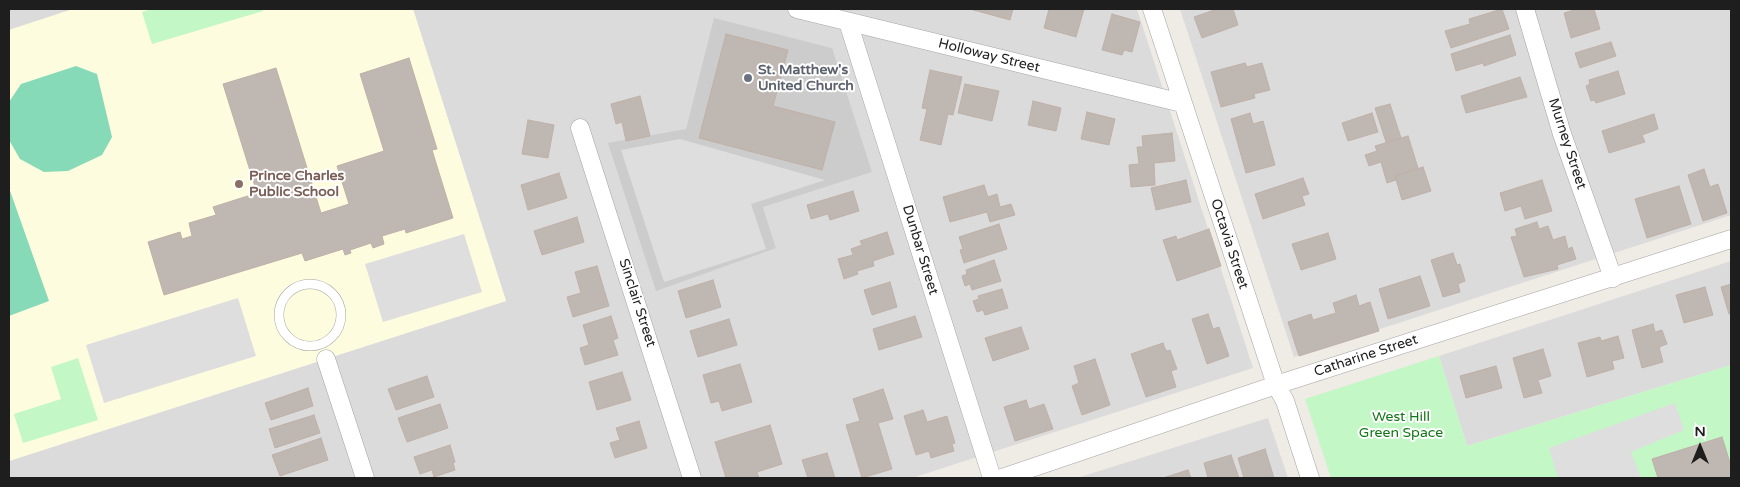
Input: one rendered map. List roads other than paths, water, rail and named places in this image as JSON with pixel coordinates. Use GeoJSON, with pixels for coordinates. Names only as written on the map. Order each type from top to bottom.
{"type":"FeatureCollection","features":[{"type":"Feature","properties":{"kind":"street","name":"Holloway Street"},"geometry":{"type":"LineString","coordinates":[[797,9],[1182,103]]}},
{"type":"Feature","properties":{"kind":"street","name":"Octavia Street"},"geometry":{"type":"LineString","coordinates":[[1152,9],[1276,385],[1285,401],[1310,478]]}},
{"type":"Feature","properties":{"kind":"street","name":"Murney Street"},"geometry":{"type":"LineString","coordinates":[[1525,9],[1562,134],[1613,278]]}},
{"type":"Feature","properties":{"kind":"street","name":"Dunbar Street"},"geometry":{"type":"LineString","coordinates":[[848,22],[992,478]]}},
{"type":"Feature","properties":{"kind":"street","name":"Sinclair Street"},"geometry":{"type":"LineString","coordinates":[[580,128],[692,478]]}},
{"type":"Feature","properties":{"kind":"street","name":"Catharine Street"},"geometry":{"type":"LineString","coordinates":[[1002,478],[1276,385],[1731,239]]}},
{"type":"Feature","properties":{"kind":"street"},"geometry":{"type":"LineString","coordinates":[[323,352],[365,478]]}},
{"type":"Feature","properties":{"kind":"lane"},"geometry":{"type":"LineString","coordinates":[[301,286],[319,286],[334,296],[339,304],[341,314],[336,332],[323,352],[291,340],[280,322],[279,313],[286,296],[301,286]]}},
{"type":"Feature","properties":{"kind":"place","name":"St. Matthew's United Church"},"geometry":{"type":"Point","coordinates":[748,78]}},
{"type":"Feature","properties":{"kind":"place","name":"Prince Charles Public School"},"geometry":{"type":"Point","coordinates":[239,184]}},
{"type":"Feature","properties":{"kind":"park label","name":"West Hill Green Space"},"geometry":{"type":"Point","coordinates":[1401,426]}}]}
